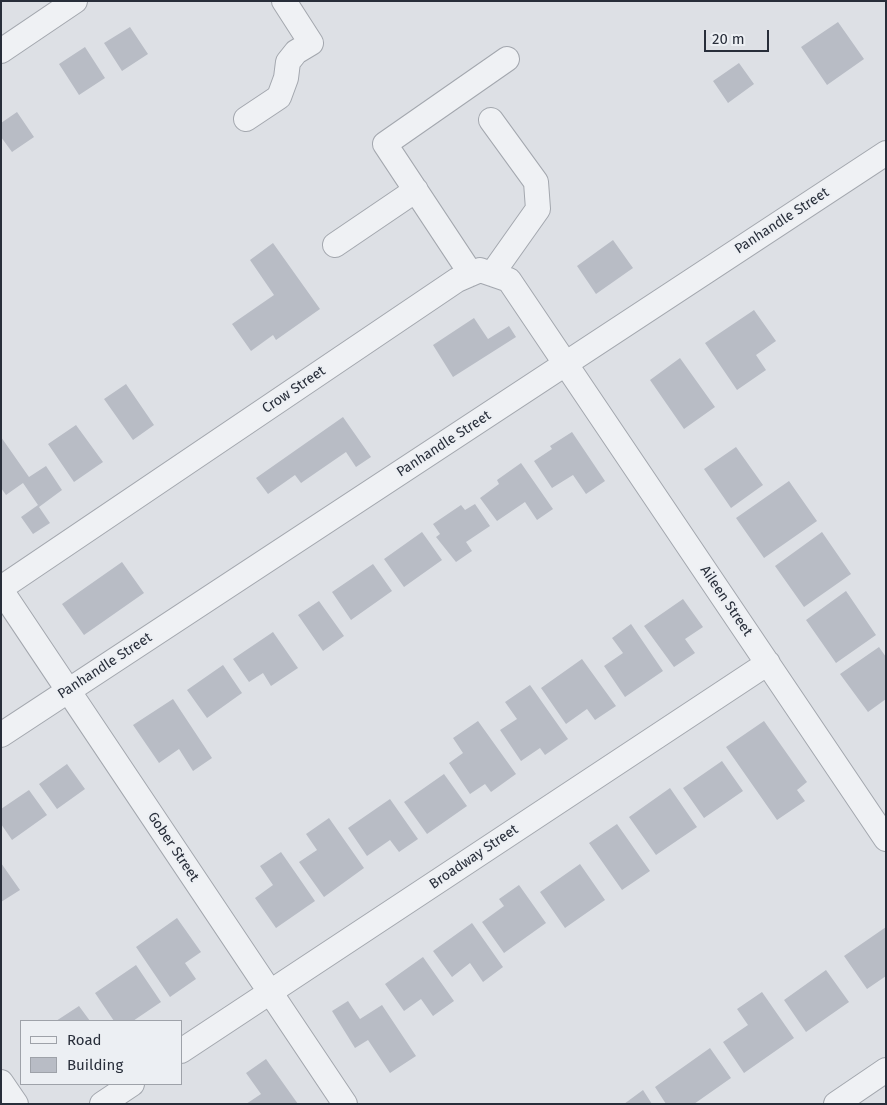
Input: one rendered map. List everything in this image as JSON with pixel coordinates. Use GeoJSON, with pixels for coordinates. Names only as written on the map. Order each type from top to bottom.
{"type":"FeatureCollection","features":[{"type":"Feature","properties":{"kind":"street"},"geometry":{"type":"LineString","coordinates":[[1,51],[75,1]]}},
{"type":"Feature","properties":{"kind":"street"},"geometry":{"type":"LineString","coordinates":[[246,119],[278,98],[286,78],[288,62],[296,52],[311,43],[284,1]]}},
{"type":"Feature","properties":{"kind":"street"},"geometry":{"type":"LineString","coordinates":[[507,59],[385,144],[416,190],[482,274],[509,280],[567,363]]}},
{"type":"Feature","properties":{"kind":"street"},"geometry":{"type":"LineString","coordinates":[[482,274],[538,209],[536,182],[491,120]]}},
{"type":"Feature","properties":{"kind":"street","name":"Panhandle Street"},"geometry":{"type":"LineString","coordinates":[[1,735],[886,153]]}},
{"type":"Feature","properties":{"kind":"street"},"geometry":{"type":"LineString","coordinates":[[335,245],[416,190]]}},
{"type":"Feature","properties":{"kind":"street","name":"Crow Street"},"geometry":{"type":"LineString","coordinates":[[1,589],[457,280],[482,274]]}},
{"type":"Feature","properties":{"kind":"street","name":"Aileen Street"},"geometry":{"type":"LineString","coordinates":[[567,363],[886,839]]}},
{"type":"Feature","properties":{"kind":"street","name":"Gober Street"},"geometry":{"type":"LineString","coordinates":[[1,589],[345,1104]]}},
{"type":"Feature","properties":{"kind":"street","name":"Broadway Street"},"geometry":{"type":"LineString","coordinates":[[182,1050],[768,663]]}},
{"type":"Feature","properties":{"kind":"street"},"geometry":{"type":"LineString","coordinates":[[836,1104],[886,1070]]}},
{"type":"Feature","properties":{"kind":"street"},"geometry":{"type":"LineString","coordinates":[[1,1082],[16,1104]]}},
{"type":"Feature","properties":{"kind":"street"},"geometry":{"type":"LineString","coordinates":[[102,1104],[130,1085]]}},
{"type":"Feature","properties":{"kind":"building"},"geometry":{"type":"Polygon","coordinates":[[[838,22],[864,59],[827,85],[801,47],[838,22]]]}},
{"type":"Feature","properties":{"kind":"building"},"geometry":{"type":"Polygon","coordinates":[[[130,27],[148,54],[122,71],[104,43],[130,27]]]}},
{"type":"Feature","properties":{"kind":"building"},"geometry":{"type":"Polygon","coordinates":[[[85,47],[105,78],[79,95],[59,64],[85,47]]]}},
{"type":"Feature","properties":{"kind":"building"},"geometry":{"type":"Polygon","coordinates":[[[739,63],[754,84],[728,103],[713,81],[739,63]]]}},
{"type":"Feature","properties":{"kind":"building"},"geometry":{"type":"Polygon","coordinates":[[[17,112],[34,137],[12,152],[1,137],[1,123],[17,112]]]}},
{"type":"Feature","properties":{"kind":"building"},"geometry":{"type":"Polygon","coordinates":[[[613,240],[633,268],[596,294],[577,266],[613,240]]]}},
{"type":"Feature","properties":{"kind":"building"},"geometry":{"type":"Polygon","coordinates":[[[273,243],[320,309],[276,340],[273,335],[251,351],[232,324],[274,295],[250,260],[273,243]]]}},
{"type":"Feature","properties":{"kind":"building"},"geometry":{"type":"Polygon","coordinates":[[[754,310],[776,341],[756,355],[766,370],[737,390],[705,343],[754,310]]]}},
{"type":"Feature","properties":{"kind":"building"},"geometry":{"type":"Polygon","coordinates":[[[474,318],[488,339],[509,326],[516,337],[453,377],[433,345],[474,318]]]}},
{"type":"Feature","properties":{"kind":"building"},"geometry":{"type":"Polygon","coordinates":[[[680,358],[715,407],[684,429],[650,380],[680,358]]]}},
{"type":"Feature","properties":{"kind":"building"},"geometry":{"type":"Polygon","coordinates":[[[126,384],[154,425],[133,440],[104,399],[126,384]]]}},
{"type":"Feature","properties":{"kind":"building"},"geometry":{"type":"Polygon","coordinates":[[[343,417],[371,457],[356,467],[346,452],[301,483],[295,475],[268,494],[256,478],[343,417]]]}},
{"type":"Feature","properties":{"kind":"building"},"geometry":{"type":"Polygon","coordinates":[[[76,425],[103,462],[74,482],[48,444],[76,425]]]}},
{"type":"Feature","properties":{"kind":"building"},"geometry":{"type":"Polygon","coordinates":[[[572,432],[605,481],[586,494],[573,475],[552,488],[534,461],[552,449],[550,446],[572,432]]]}},
{"type":"Feature","properties":{"kind":"building"},"geometry":{"type":"Polygon","coordinates":[[[1,437],[29,477],[46,466],[62,490],[39,507],[50,523],[33,534],[21,517],[38,505],[23,483],[6,495],[1,488],[1,437]]]}},
{"type":"Feature","properties":{"kind":"building"},"geometry":{"type":"Polygon","coordinates":[[[736,447],[763,485],[731,508],[704,469],[736,447]]]}},
{"type":"Feature","properties":{"kind":"building"},"geometry":{"type":"Polygon","coordinates":[[[521,463],[553,509],[537,520],[525,502],[497,521],[480,498],[499,484],[497,480],[521,463]]]}},
{"type":"Feature","properties":{"kind":"building"},"geometry":{"type":"Polygon","coordinates":[[[789,481],[817,521],[764,558],[736,518],[789,481]]]}},
{"type":"Feature","properties":{"kind":"building"},"geometry":{"type":"Polygon","coordinates":[[[475,504],[490,526],[466,542],[472,551],[456,562],[436,537],[440,534],[433,524],[461,505],[465,510],[475,504]]]}},
{"type":"Feature","properties":{"kind":"building"},"geometry":{"type":"Polygon","coordinates":[[[422,532],[442,560],[404,587],[384,559],[422,532]]]}},
{"type":"Feature","properties":{"kind":"building"},"geometry":{"type":"Polygon","coordinates":[[[822,532],[851,574],[804,607],[775,566],[822,532]]]}},
{"type":"Feature","properties":{"kind":"building"},"geometry":{"type":"Polygon","coordinates":[[[122,562],[144,593],[84,635],[62,604],[122,562]]]}},
{"type":"Feature","properties":{"kind":"building"},"geometry":{"type":"Polygon","coordinates":[[[373,564],[392,591],[351,620],[332,592],[373,564]]]}},
{"type":"Feature","properties":{"kind":"building"},"geometry":{"type":"Polygon","coordinates":[[[846,591],[876,635],[836,663],[806,620],[846,591]]]}},
{"type":"Feature","properties":{"kind":"building"},"geometry":{"type":"Polygon","coordinates":[[[683,599],[703,627],[685,639],[695,653],[674,667],[644,626],[683,599]]]}},
{"type":"Feature","properties":{"kind":"building"},"geometry":{"type":"Polygon","coordinates":[[[319,601],[344,636],[323,651],[298,615],[319,601]]]}},
{"type":"Feature","properties":{"kind":"building"},"geometry":{"type":"Polygon","coordinates":[[[631,624],[663,671],[625,697],[604,666],[623,653],[612,638],[631,624]]]}},
{"type":"Feature","properties":{"kind":"building"},"geometry":{"type":"Polygon","coordinates":[[[273,632],[298,668],[271,686],[263,673],[249,682],[233,659],[273,632]]]}},
{"type":"Feature","properties":{"kind":"building"},"geometry":{"type":"Polygon","coordinates":[[[879,647],[886,657],[886,699],[868,712],[840,674],[879,647]]]}},
{"type":"Feature","properties":{"kind":"building"},"geometry":{"type":"Polygon","coordinates":[[[582,659],[616,706],[595,720],[587,709],[566,724],[541,688],[582,659]]]}},
{"type":"Feature","properties":{"kind":"building"},"geometry":{"type":"Polygon","coordinates":[[[223,665],[242,693],[207,718],[187,690],[223,665]]]}},
{"type":"Feature","properties":{"kind":"building"},"geometry":{"type":"Polygon","coordinates":[[[530,685],[568,739],[545,755],[540,748],[521,761],[500,730],[517,719],[505,702],[530,685]]]}},
{"type":"Feature","properties":{"kind":"building"},"geometry":{"type":"Polygon","coordinates":[[[173,699],[212,758],[193,771],[179,749],[159,763],[133,725],[173,699]]]}},
{"type":"Feature","properties":{"kind":"building"},"geometry":{"type":"Polygon","coordinates":[[[478,721],[516,774],[491,792],[485,784],[470,794],[449,763],[463,753],[453,738],[478,721]]]}},
{"type":"Feature","properties":{"kind":"building"},"geometry":{"type":"Polygon","coordinates":[[[764,721],[807,782],[797,790],[805,801],[777,820],[726,747],[764,721]]]}},
{"type":"Feature","properties":{"kind":"building"},"geometry":{"type":"Polygon","coordinates":[[[722,761],[743,791],[704,818],[683,788],[722,761]]]}},
{"type":"Feature","properties":{"kind":"building"},"geometry":{"type":"Polygon","coordinates":[[[67,764],[85,789],[57,809],[39,784],[67,764]]]}},
{"type":"Feature","properties":{"kind":"building"},"geometry":{"type":"Polygon","coordinates":[[[444,774],[467,806],[427,834],[404,802],[444,774]]]}},
{"type":"Feature","properties":{"kind":"building"},"geometry":{"type":"Polygon","coordinates":[[[670,788],[697,827],[656,855],[629,817],[670,788]]]}},
{"type":"Feature","properties":{"kind":"building"},"geometry":{"type":"Polygon","coordinates":[[[29,790],[47,815],[12,840],[1,824],[1,809],[29,790]]]}},
{"type":"Feature","properties":{"kind":"building"},"geometry":{"type":"Polygon","coordinates":[[[390,799],[418,839],[399,852],[390,840],[367,856],[348,828],[390,799]]]}},
{"type":"Feature","properties":{"kind":"building"},"geometry":{"type":"Polygon","coordinates":[[[329,818],[364,868],[324,897],[299,862],[317,850],[306,834],[329,818]]]}},
{"type":"Feature","properties":{"kind":"building"},"geometry":{"type":"Polygon","coordinates":[[[617,824],[650,871],[622,890],[589,843],[617,824]]]}},
{"type":"Feature","properties":{"kind":"building"},"geometry":{"type":"Polygon","coordinates":[[[281,852],[315,901],[276,928],[255,898],[273,885],[260,866],[281,852]]]}},
{"type":"Feature","properties":{"kind":"building"},"geometry":{"type":"Polygon","coordinates":[[[1,863],[20,890],[1,902],[1,863]]]}},
{"type":"Feature","properties":{"kind":"building"},"geometry":{"type":"Polygon","coordinates":[[[580,864],[605,900],[565,928],[540,892],[580,864]]]}},
{"type":"Feature","properties":{"kind":"building"},"geometry":{"type":"Polygon","coordinates":[[[519,885],[546,923],[504,953],[482,922],[504,906],[499,899],[519,885]]]}},
{"type":"Feature","properties":{"kind":"building"},"geometry":{"type":"Polygon","coordinates":[[[177,918],[201,952],[185,963],[196,979],[170,997],[136,947],[177,918]]]}},
{"type":"Feature","properties":{"kind":"building"},"geometry":{"type":"Polygon","coordinates":[[[472,923],[503,967],[483,982],[470,963],[452,977],[433,951],[472,923]]]}},
{"type":"Feature","properties":{"kind":"building"},"geometry":{"type":"Polygon","coordinates":[[[886,927],[886,976],[867,989],[844,956],[886,927]]]}},
{"type":"Feature","properties":{"kind":"building"},"geometry":{"type":"Polygon","coordinates":[[[423,957],[454,1001],[433,1016],[421,999],[404,1011],[385,984],[423,957]]]}},
{"type":"Feature","properties":{"kind":"building"},"geometry":{"type":"Polygon","coordinates":[[[136,965],[161,1002],[134,1020],[113,1020],[95,993],[136,965]]]}},
{"type":"Feature","properties":{"kind":"building"},"geometry":{"type":"Polygon","coordinates":[[[826,970],[849,1002],[806,1032],[784,1000],[826,970]]]}},
{"type":"Feature","properties":{"kind":"building"},"geometry":{"type":"Polygon","coordinates":[[[762,992],[794,1038],[744,1073],[723,1042],[748,1025],[737,1009],[762,992]]]}},
{"type":"Feature","properties":{"kind":"building"},"geometry":{"type":"Polygon","coordinates":[[[348,1001],[360,1019],[382,1005],[416,1056],[390,1073],[368,1040],[355,1048],[332,1011],[348,1001]]]}},
{"type":"Feature","properties":{"kind":"building"},"geometry":{"type":"Polygon","coordinates":[[[79,1006],[89,1020],[58,1020],[79,1006]]]}},
{"type":"Feature","properties":{"kind":"building"},"geometry":{"type":"Polygon","coordinates":[[[710,1048],[731,1078],[694,1104],[666,1104],[655,1087],[710,1048]]]}},
{"type":"Feature","properties":{"kind":"building"},"geometry":{"type":"Polygon","coordinates":[[[266,1059],[298,1104],[246,1104],[261,1094],[246,1073],[266,1059]]]}},
{"type":"Feature","properties":{"kind":"building"},"geometry":{"type":"Polygon","coordinates":[[[643,1090],[652,1104],[624,1104],[643,1090]]]}}]}
